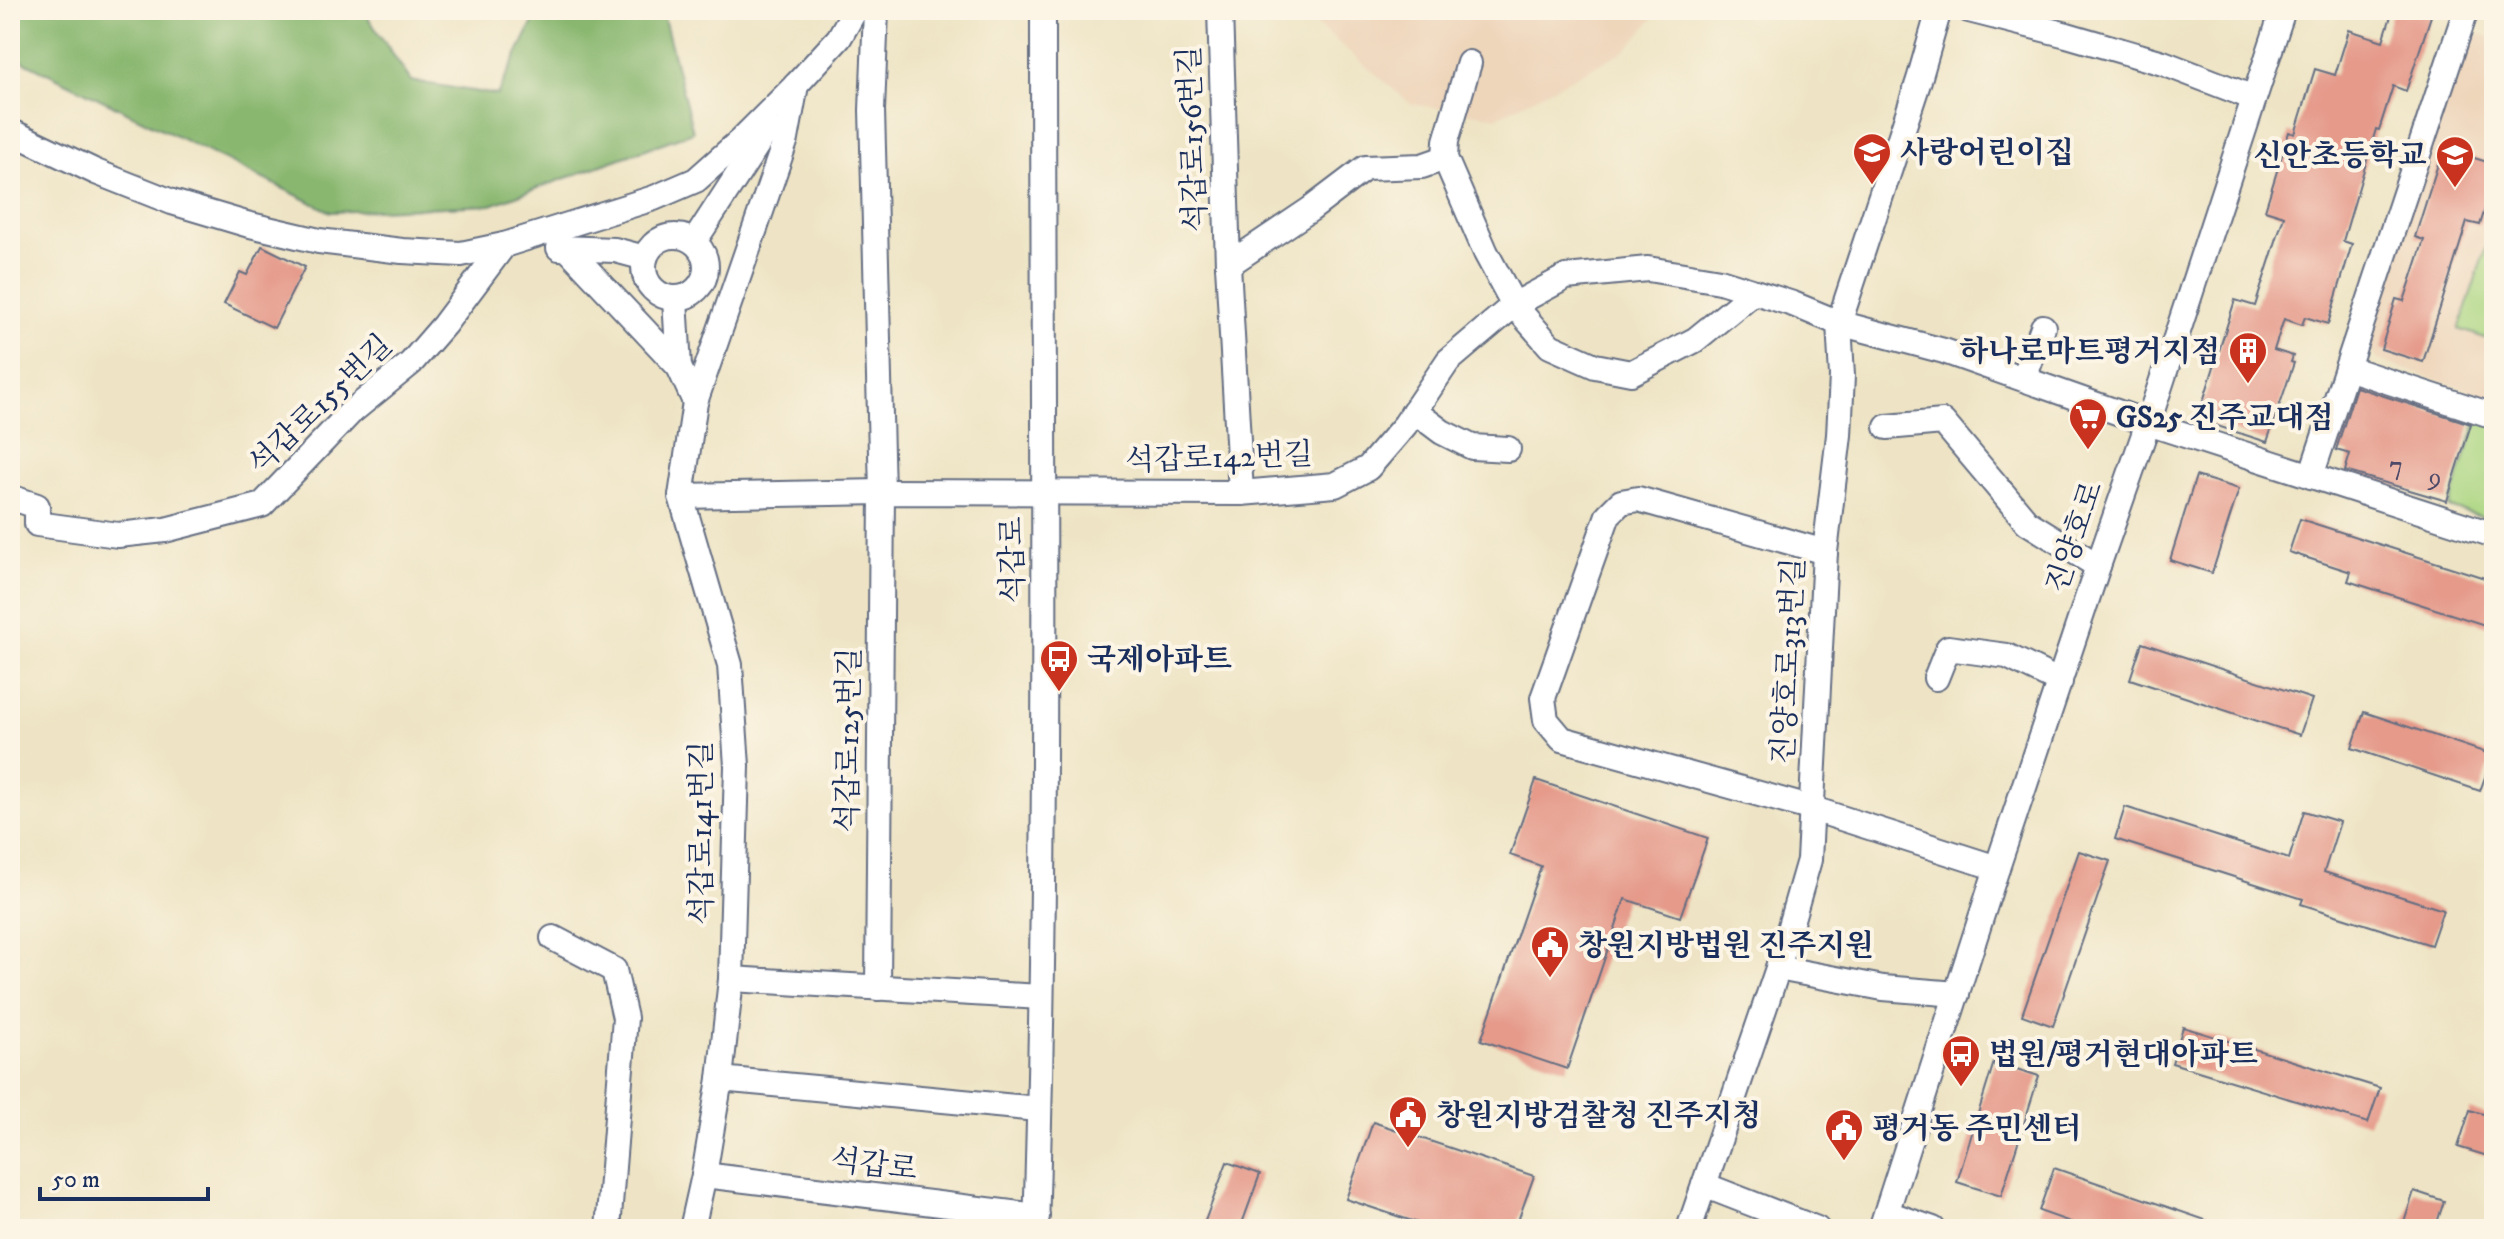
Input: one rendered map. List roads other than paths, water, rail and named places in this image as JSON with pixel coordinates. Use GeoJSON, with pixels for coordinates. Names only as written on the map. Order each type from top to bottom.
{"type":"FeatureCollection","features":[{"type":"Feature","properties":{"kind":"street"},"geometry":{"type":"LineString","coordinates":[[10,131],[96,172],[172,202],[319,241],[461,254],[504,245],[654,198],[696,180],[796,85],[839,38],[855,10]]}},
{"type":"Feature","properties":{"kind":"street"},"geometry":{"type":"LineString","coordinates":[[876,10],[872,110],[882,492]]}},
{"type":"Feature","properties":{"kind":"street","name":"석갑로"},"geometry":{"type":"LineString","coordinates":[[704,1175],[1036,1222],[1041,997],[1043,10]]}},
{"type":"Feature","properties":{"kind":"street","name":"석갑로156번길"},"geometry":{"type":"LineString","coordinates":[[1220,10],[1228,265],[1241,493]]}},
{"type":"Feature","properties":{"kind":"street"},"geometry":{"type":"LineString","coordinates":[[1839,323],[1939,10]]}},
{"type":"Feature","properties":{"kind":"street"},"geometry":{"type":"LineString","coordinates":[[1969,10],[2163,63],[2254,98]]}},
{"type":"Feature","properties":{"kind":"street","name":"진양호로"},"geometry":{"type":"LineString","coordinates":[[1884,1221],[1997,868],[2148,423],[2283,10]]}},
{"type":"Feature","properties":{"kind":"street"},"geometry":{"type":"LineString","coordinates":[[2311,476],[2466,10]]}},
{"type":"Feature","properties":{"kind":"street"},"geometry":{"type":"LineString","coordinates":[[1469,63],[1446,141],[1445,158],[1486,253],[1514,305],[1550,346],[1595,366],[1631,373],[1695,340],[1754,292]]}},
{"type":"Feature","properties":{"kind":"street"},"geometry":{"type":"LineString","coordinates":[[694,242],[796,85]]}},
{"type":"Feature","properties":{"kind":"street"},"geometry":{"type":"LineString","coordinates":[[695,402],[786,139],[796,85]]}},
{"type":"Feature","properties":{"kind":"street","name":"석갑로156번길"},"geometry":{"type":"LineString","coordinates":[[1228,265],[1365,168],[1422,166],[1445,158]]}},
{"type":"Feature","properties":{"kind":"street"},"geometry":{"type":"LineString","coordinates":[[678,236],[694,242],[705,257],[705,277],[694,292],[675,299],[657,293],[650,286],[644,268],[645,258],[654,244],[661,239],[678,236]]}},
{"type":"Feature","properties":{"kind":"street"},"geometry":{"type":"LineString","coordinates":[[504,245],[615,250],[645,258]]}},
{"type":"Feature","properties":{"kind":"street","name":"석갑로155번길"},"geometry":{"type":"LineString","coordinates":[[10,497],[37,506],[37,524],[118,535],[165,530],[262,505],[350,413],[411,363],[504,245]]}},
{"type":"Feature","properties":{"kind":"street"},"geometry":{"type":"LineString","coordinates":[[567,248],[679,367],[695,402]]}},
{"type":"Feature","properties":{"kind":"street","name":"석갑로142번길"},"geometry":{"type":"LineString","coordinates":[[1043,492],[1241,493],[1335,485],[1368,468],[1414,411],[1448,361],[1514,305],[1566,277],[1648,269],[1720,281],[1793,304],[1839,323],[1944,351],[2148,423],[2494,535]]}},
{"type":"Feature","properties":{"kind":"street"},"geometry":{"type":"LineString","coordinates":[[675,299],[679,367]]}},
{"type":"Feature","properties":{"kind":"street","name":"진양호로313번길"},"geometry":{"type":"LineString","coordinates":[[1689,1229],[1778,968],[1809,860],[1825,552],[1839,435],[1842,376],[1839,323]]}},
{"type":"Feature","properties":{"kind":"street"},"geometry":{"type":"LineString","coordinates":[[2024,378],[2043,327]]}},
{"type":"Feature","properties":{"kind":"street"},"geometry":{"type":"LineString","coordinates":[[2347,368],[2494,416]]}},
{"type":"Feature","properties":{"kind":"street","name":"석갑로141번길"},"geometry":{"type":"LineString","coordinates":[[692,1229],[720,1079],[731,979],[737,766],[730,665],[681,496],[695,402]]}},
{"type":"Feature","properties":{"kind":"street"},"geometry":{"type":"LineString","coordinates":[[1414,411],[1442,432],[1472,447],[1508,449]]}},
{"type":"Feature","properties":{"kind":"street"},"geometry":{"type":"LineString","coordinates":[[1887,427],[1943,422],[2027,522],[2098,566]]}},
{"type":"Feature","properties":{"kind":"street","name":"석갑로125번길"},"geometry":{"type":"LineString","coordinates":[[878,988],[882,492]]}},
{"type":"Feature","properties":{"kind":"street"},"geometry":{"type":"LineString","coordinates":[[681,496],[1043,492]]}},
{"type":"Feature","properties":{"kind":"street"},"geometry":{"type":"LineString","coordinates":[[1825,552],[1638,499],[1621,502],[1608,515],[1543,698],[1546,720],[1562,739],[1813,809],[1997,868]]}},
{"type":"Feature","properties":{"kind":"street"},"geometry":{"type":"LineString","coordinates":[[1936,678],[1948,648],[2007,656],[2060,682]]}},
{"type":"Feature","properties":{"kind":"street"},"geometry":{"type":"LineString","coordinates":[[553,938],[614,970],[625,1018],[608,1229]]}},
{"type":"Feature","properties":{"kind":"street"},"geometry":{"type":"LineString","coordinates":[[1778,968],[1883,988],[1957,994]]}},
{"type":"Feature","properties":{"kind":"street"},"geometry":{"type":"LineString","coordinates":[[731,979],[1041,997]]}},
{"type":"Feature","properties":{"kind":"street"},"geometry":{"type":"LineString","coordinates":[[720,1079],[1038,1109]]}},
{"type":"Feature","properties":{"kind":"street"},"geometry":{"type":"LineString","coordinates":[[1704,1185],[1817,1229]]}},
{"type":"Feature","properties":{"kind":"street"},"geometry":{"type":"LineString","coordinates":[[1884,1221],[1933,1229]]}},
{"type":"Feature","properties":{"kind":"place","name":"사랑어린이집"},"geometry":{"type":"Point","coordinates":[1872,186]}},
{"type":"Feature","properties":{"kind":"place","name":"신안초등학교"},"geometry":{"type":"Point","coordinates":[2455,189]}},
{"type":"Feature","properties":{"kind":"place","name":"하나로마트평거지점"},"geometry":{"type":"Point","coordinates":[2248,385]}},
{"type":"Feature","properties":{"kind":"place","name":"GS25 진주교대점"},"geometry":{"type":"Point","coordinates":[2088,451]}},
{"type":"Feature","properties":{"kind":"place","name":"국제아파트"},"geometry":{"type":"Point","coordinates":[1059,693]}},
{"type":"Feature","properties":{"kind":"place","name":"창원지방법원 진주지원"},"geometry":{"type":"Point","coordinates":[1550,979]}},
{"type":"Feature","properties":{"kind":"place","name":"법원/평거현대아파트"},"geometry":{"type":"Point","coordinates":[1961,1088]}},
{"type":"Feature","properties":{"kind":"place","name":"창원지방검찰청 진주지청"},"geometry":{"type":"Point","coordinates":[1408,1149]}},
{"type":"Feature","properties":{"kind":"place","name":"평거동 주민센터"},"geometry":{"type":"Point","coordinates":[1844,1162]}}]}
